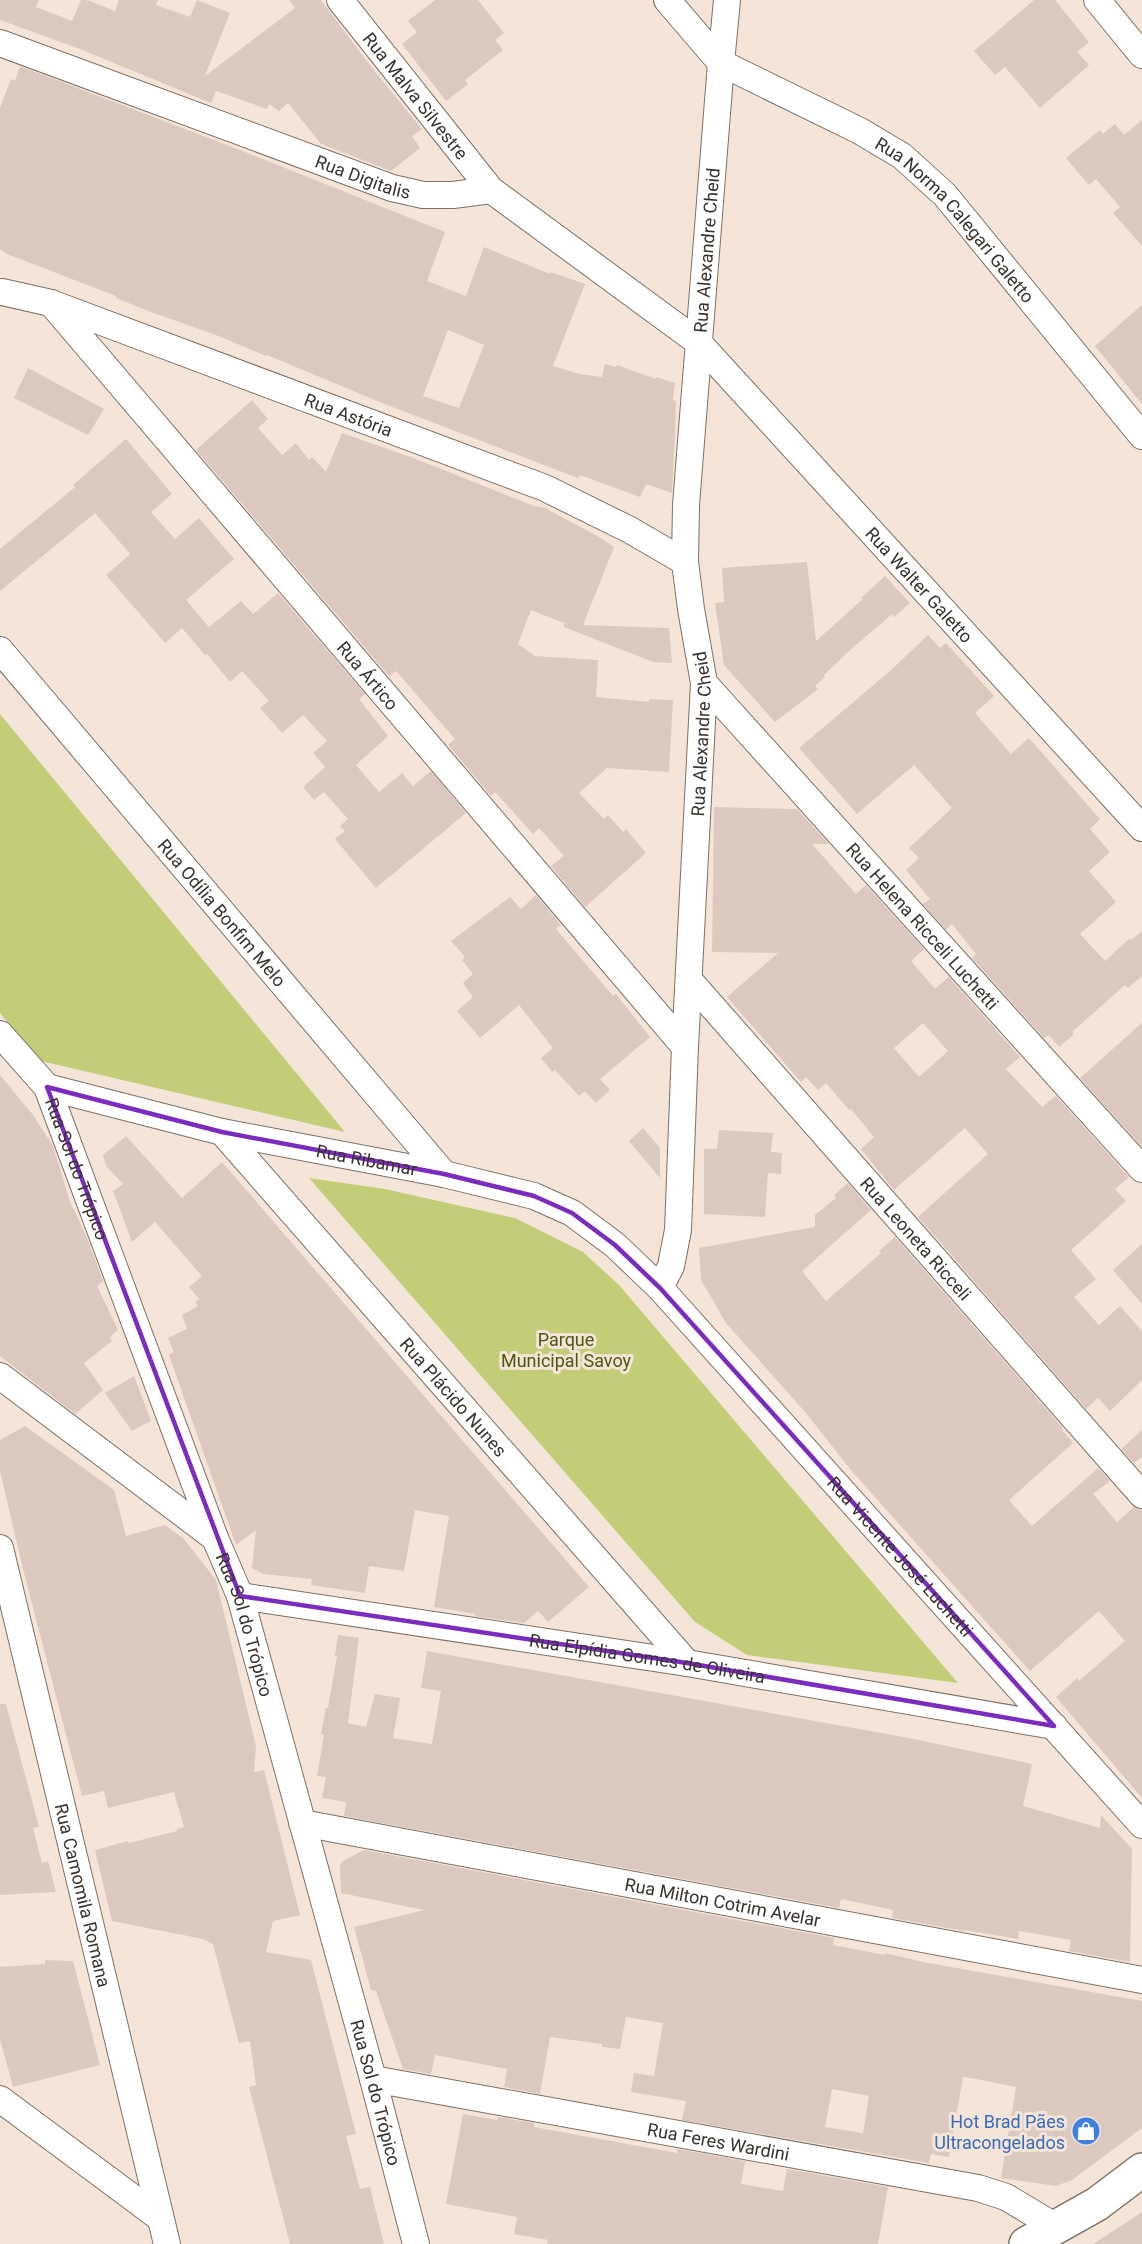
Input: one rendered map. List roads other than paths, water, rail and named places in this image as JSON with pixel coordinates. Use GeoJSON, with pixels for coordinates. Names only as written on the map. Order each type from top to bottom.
{"type":"FeatureCollection","features":[{"type":"Feature","properties":{"kind":"street","name":"Rua Malva Silvestre"},"geometry":{"type":"LineString","coordinates":[[340,0],[491,190]]}},
{"type":"Feature","properties":{"kind":"street"},"geometry":{"type":"LineString","coordinates":[[667,0],[721,63]]}},
{"type":"Feature","properties":{"kind":"street","name":"Rua Alexandre Cheid"},"geometry":{"type":"LineString","coordinates":[[660,1288],[671,1266],[678,1230],[704,683],[685,562],[686,505],[727,0]]}},
{"type":"Feature","properties":{"kind":"street"},"geometry":{"type":"LineString","coordinates":[[1097,0],[1142,55]]}},
{"type":"Feature","properties":{"kind":"street","name":"Rua Digitalis"},"geometry":{"type":"LineString","coordinates":[[0,43],[392,188],[423,195],[453,195],[491,190]]}},
{"type":"Feature","properties":{"kind":"street","name":"Rua Norma Calegari Galetto"},"geometry":{"type":"LineString","coordinates":[[721,63],[860,131],[902,156],[945,195],[1142,436]]}},
{"type":"Feature","properties":{"kind":"street"},"geometry":{"type":"LineString","coordinates":[[491,190],[698,342]]}},
{"type":"Feature","properties":{"kind":"street","name":"Rua Astória"},"geometry":{"type":"LineString","coordinates":[[1,294],[51,303],[544,488],[630,530],[685,562]]}},
{"type":"Feature","properties":{"kind":"street","name":"Rua Ártico"},"geometry":{"type":"LineString","coordinates":[[51,303],[685,1047]]}},
{"type":"Feature","properties":{"kind":"street","name":"Rua Walter Galetto"},"geometry":{"type":"LineString","coordinates":[[698,342],[1142,828]]}},
{"type":"Feature","properties":{"kind":"street","name":"Rua Odília Bonfim Melo"},"geometry":{"type":"LineString","coordinates":[[0,650],[444,1174]]}},
{"type":"Feature","properties":{"kind":"street","name":"Rua Helena Ricceli Luchetti"},"geometry":{"type":"LineString","coordinates":[[704,683],[1142,1169]]}},
{"type":"Feature","properties":{"kind":"street","name":"Rua Leoneta Ricceli"},"geometry":{"type":"LineString","coordinates":[[689,980],[1142,1495]]}},
{"type":"Feature","properties":{"kind":"street","name":"Rua Sol do Trópico"},"geometry":{"type":"LineString","coordinates":[[0,1034],[47,1087],[215,1538],[240,1596],[416,2244]]}},
{"type":"Feature","properties":{"kind":"street","name":"Rua Ribamar"},"geometry":{"type":"LineString","coordinates":[[47,1087],[222,1132],[444,1174],[534,1196],[572,1213],[615,1245],[660,1288]]}},
{"type":"Feature","properties":{"kind":"street","name":"Rua Plácido Nunes"},"geometry":{"type":"LineString","coordinates":[[222,1132],[687,1663]]}},
{"type":"Feature","properties":{"kind":"street","name":"Rua Vicente José Luchetti"},"geometry":{"type":"LineString","coordinates":[[660,1288],[1142,1825]]}},
{"type":"Feature","properties":{"kind":"street"},"geometry":{"type":"LineString","coordinates":[[0,1376],[215,1538]]}},
{"type":"Feature","properties":{"kind":"street","name":"Rua Camomila Romana"},"geometry":{"type":"LineString","coordinates":[[0,1548],[167,2244]]}},
{"type":"Feature","properties":{"kind":"street","name":"Rua Elpídia Gomes de Oliveira"},"geometry":{"type":"LineString","coordinates":[[240,1596],[687,1663],[1054,1726]]}},
{"type":"Feature","properties":{"kind":"street","name":"Rua Milton Cotrim Avelar"},"geometry":{"type":"LineString","coordinates":[[302,1823],[1142,1980]]}},
{"type":"Feature","properties":{"kind":"street","name":"Rua Feres Wardini"},"geometry":{"type":"LineString","coordinates":[[373,2079],[978,2188],[1012,2200],[1056,2227]]}},
{"type":"Feature","properties":{"kind":"street"},"geometry":{"type":"LineString","coordinates":[[0,2099],[160,2218]]}},
{"type":"Feature","properties":{"kind":"street"},"geometry":{"type":"LineString","coordinates":[[1026,2244],[1097,2204],[1142,2170]]}},
{"type":"Feature","properties":{"kind":"place","name":"Hot Brad Pães Ultracongelados"},"geometry":{"type":"Point","coordinates":[1086,2131]}},
{"type":"Feature","properties":{"kind":"park label","name":"Parque Municipal Savoy"},"geometry":{"type":"Point","coordinates":[566,1349]}}]}
